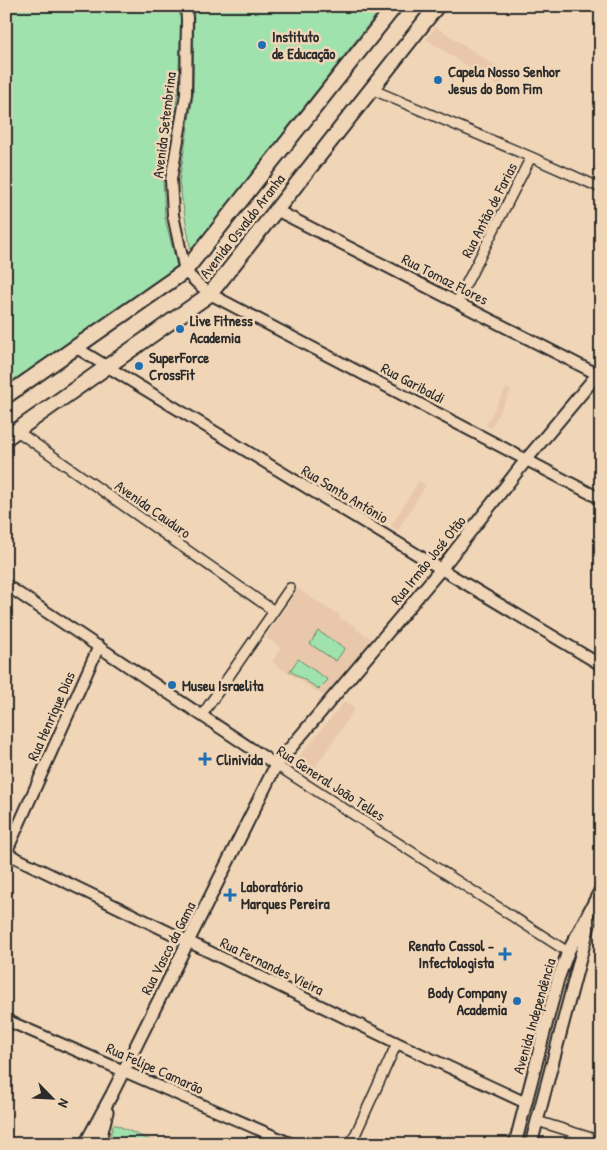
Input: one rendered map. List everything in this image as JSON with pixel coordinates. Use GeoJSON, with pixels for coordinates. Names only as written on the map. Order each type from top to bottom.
{"type":"FeatureCollection","features":[{"type":"Feature","properties":{"kind":"main road","name":"Avenida Osvaldo Aranha"},"geometry":{"type":"LineString","coordinates":[[6,396],[185,271],[395,6]]}},
{"type":"Feature","properties":{"kind":"main road","name":"Avenida Osvaldo Aranha"},"geometry":{"type":"LineString","coordinates":[[12,435],[210,294],[437,6]]}},
{"type":"Feature","properties":{"kind":"main road","name":"Rua Irmão José Otão"},"geometry":{"type":"LineString","coordinates":[[276,765],[441,569],[526,460],[600,373]]}},
{"type":"Feature","properties":{"kind":"main road","name":"Rua Vasco da Gama"},"geometry":{"type":"LineString","coordinates":[[85,1144],[112,1094],[276,765]]}},
{"type":"Feature","properties":{"kind":"main road","name":"Avenida Independência"},"geometry":{"type":"LineString","coordinates":[[515,1144],[558,979],[568,952],[601,889]]}},
{"type":"Feature","properties":{"kind":"main road","name":"Avenida Independência"},"geometry":{"type":"LineString","coordinates":[[531,1144],[595,900]]}},
{"type":"Feature","properties":{"kind":"main road"},"geometry":{"type":"LineString","coordinates":[[99,1144],[112,1094]]}},
{"type":"Feature","properties":{"kind":"street","name":"Avenida Setembrina"},"geometry":{"type":"LineString","coordinates":[[185,271],[173,216],[171,180],[186,94],[188,19],[186,6]]}},
{"type":"Feature","properties":{"kind":"street"},"geometry":{"type":"LineString","coordinates":[[372,89],[601,188]]}},
{"type":"Feature","properties":{"kind":"street","name":"Rua Antão de Farias"},"geometry":{"type":"LineString","coordinates":[[457,302],[531,157]]}},
{"type":"Feature","properties":{"kind":"street","name":"Rua Tomaz Flores"},"geometry":{"type":"LineString","coordinates":[[276,210],[600,373]]}},
{"type":"Feature","properties":{"kind":"street"},"geometry":{"type":"LineString","coordinates":[[185,271],[210,294]]}},
{"type":"Feature","properties":{"kind":"street","name":"Rua Garibaldi"},"geometry":{"type":"LineString","coordinates":[[210,294],[601,499]]}},
{"type":"Feature","properties":{"kind":"street","name":"Rua Santo Antônio"},"geometry":{"type":"LineString","coordinates":[[75,347],[601,664]]}},
{"type":"Feature","properties":{"kind":"street","name":"Avenida Cauduro"},"geometry":{"type":"LineString","coordinates":[[12,435],[274,611]]}},
{"type":"Feature","properties":{"kind":"street","name":"Rua General João Telles"},"geometry":{"type":"LineString","coordinates":[[6,585],[276,765],[568,952]]}},
{"type":"Feature","properties":{"kind":"street"},"geometry":{"type":"LineString","coordinates":[[202,715],[290,588]]}},
{"type":"Feature","properties":{"kind":"street","name":"Rua Henrique Dias"},"geometry":{"type":"LineString","coordinates":[[6,853],[98,646]]}},
{"type":"Feature","properties":{"kind":"street","name":"Rua Fernandes Vieira"},"geometry":{"type":"LineString","coordinates":[[6,853],[397,1043],[526,1103]]}},
{"type":"Feature","properties":{"kind":"street","name":"Rua Felipe Camarão"},"geometry":{"type":"LineString","coordinates":[[6,1020],[292,1144]]}},
{"type":"Feature","properties":{"kind":"street"},"geometry":{"type":"LineString","coordinates":[[351,1144],[397,1043]]}},
{"type":"Feature","properties":{"kind":"street"},"geometry":{"type":"LineString","coordinates":[[537,1121],[601,1142]]}},
{"type":"Feature","properties":{"kind":"shaded area"},"geometry":{"type":"Polygon","coordinates":[[[436,27],[508,74],[499,87],[426,39],[436,27]]]}},
{"type":"Feature","properties":{"kind":"shaded area"},"geometry":{"type":"Polygon","coordinates":[[[506,388],[511,390],[491,428],[486,425],[506,388]]]}},
{"type":"Feature","properties":{"kind":"shaded area"},"geometry":{"type":"Polygon","coordinates":[[[419,481],[426,485],[398,530],[391,526],[419,481]]]}},
{"type":"Feature","properties":{"kind":"shaded area"},"geometry":{"type":"Polygon","coordinates":[[[298,589],[340,615],[339,618],[373,640],[325,697],[272,662],[281,648],[266,637],[298,589]]]}},
{"type":"Feature","properties":{"kind":"shaded area"},"geometry":{"type":"Polygon","coordinates":[[[345,701],[355,708],[311,774],[295,763],[345,701]]]}},
{"type":"Feature","properties":{"kind":"shaded area"},"geometry":{"type":"Polygon","coordinates":[[[450,1133],[463,1140],[475,1144],[444,1144],[450,1133]]]}},
{"type":"Feature","properties":{"kind":"green space"},"geometry":{"type":"Polygon","coordinates":[[[6,6],[179,6],[181,19],[178,93],[163,180],[165,218],[177,266],[6,388],[6,6]]]}},
{"type":"Feature","properties":{"kind":"green space"},"geometry":{"type":"Polygon","coordinates":[[[194,6],[383,6],[191,251],[179,182],[193,96],[194,6]]]}},
{"type":"Feature","properties":{"kind":"green space"},"geometry":{"type":"Polygon","coordinates":[[[318,631],[345,648],[336,661],[310,644],[318,631]]]}},
{"type":"Feature","properties":{"kind":"green space"},"geometry":{"type":"Polygon","coordinates":[[[298,659],[328,680],[319,689],[290,671],[298,659]]]}},
{"type":"Feature","properties":{"kind":"green space"},"geometry":{"type":"Polygon","coordinates":[[[114,1124],[152,1141],[150,1144],[107,1144],[114,1124]]]}},
{"type":"Feature","properties":{"kind":"place","name":"Instituto de Educação"},"geometry":{"type":"Point","coordinates":[262,45]}},
{"type":"Feature","properties":{"kind":"place","name":"Capela Nosso Senhor Jesus do Bom Fim"},"geometry":{"type":"Point","coordinates":[438,80]}},
{"type":"Feature","properties":{"kind":"place","name":"Live Fitness Academia"},"geometry":{"type":"Point","coordinates":[180,329]}},
{"type":"Feature","properties":{"kind":"place","name":"SuperForce CrossFit"},"geometry":{"type":"Point","coordinates":[139,366]}},
{"type":"Feature","properties":{"kind":"place","name":"Museu Israelita"},"geometry":{"type":"Point","coordinates":[172,685]}},
{"type":"Feature","properties":{"kind":"place","name":"Clinivida"},"geometry":{"type":"Point","coordinates":[205,759]}},
{"type":"Feature","properties":{"kind":"place","name":"Laboratório Marques Pereira"},"geometry":{"type":"Point","coordinates":[230,895]}},
{"type":"Feature","properties":{"kind":"place","name":"Renato Cassol - Infectologista"},"geometry":{"type":"Point","coordinates":[505,954]}},
{"type":"Feature","properties":{"kind":"place","name":"Body Company Academia"},"geometry":{"type":"Point","coordinates":[517,1001]}}]}
